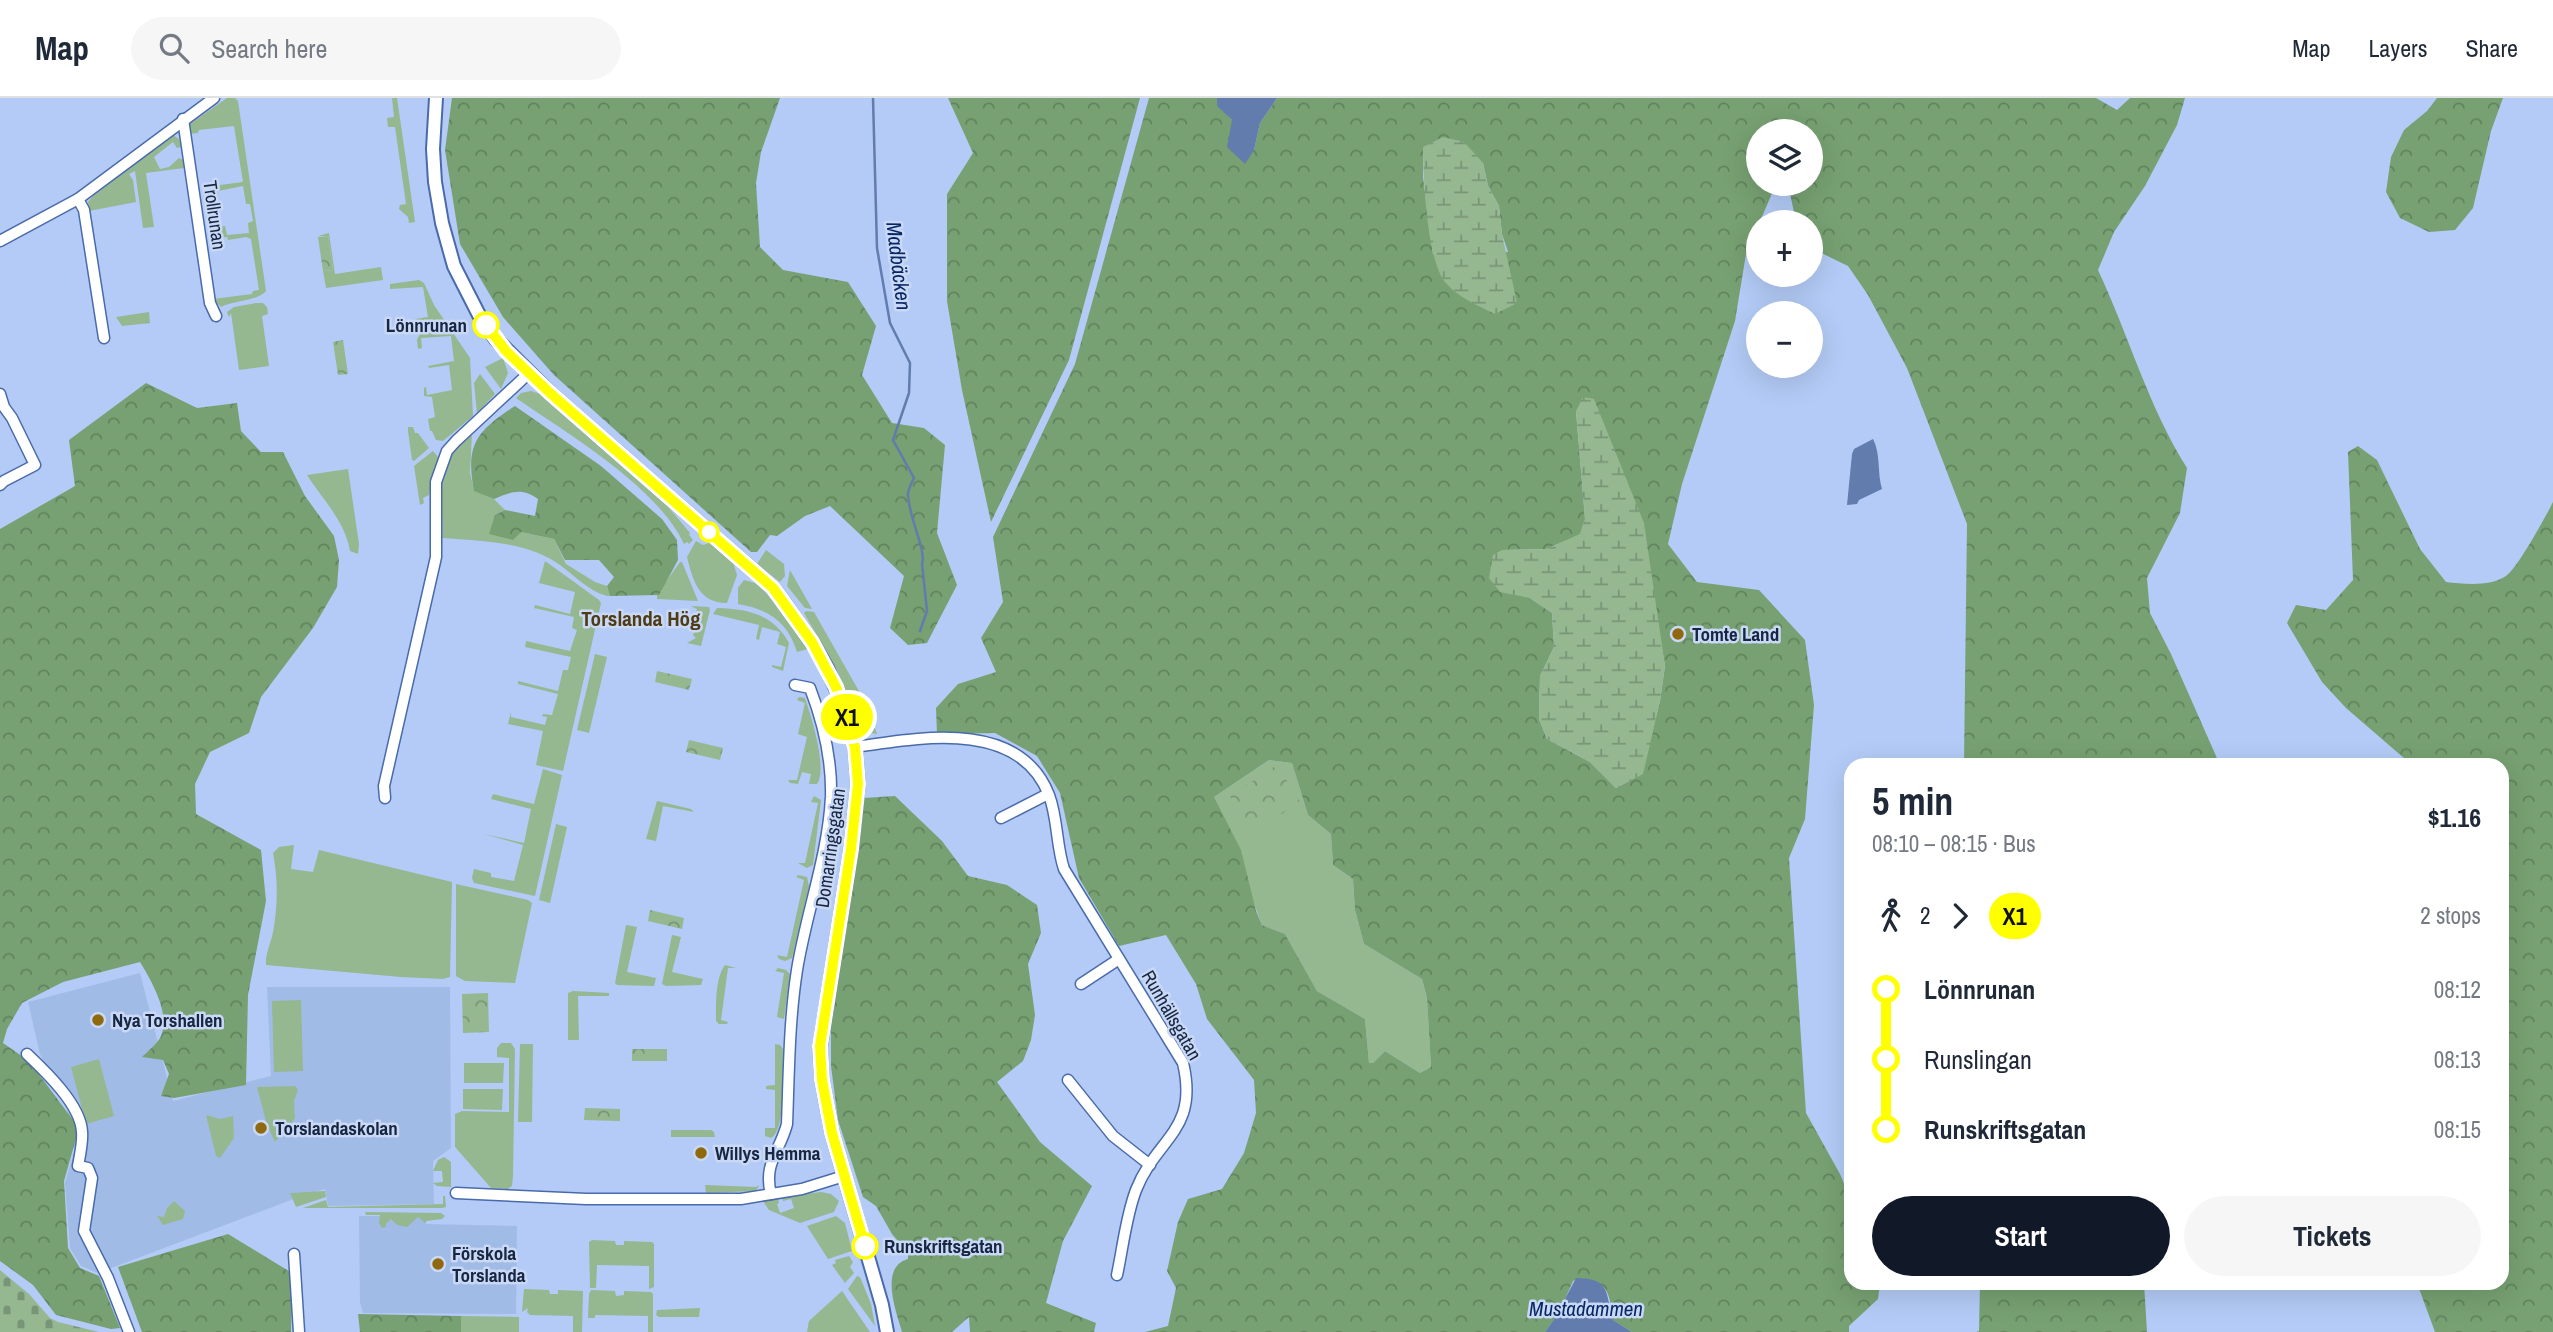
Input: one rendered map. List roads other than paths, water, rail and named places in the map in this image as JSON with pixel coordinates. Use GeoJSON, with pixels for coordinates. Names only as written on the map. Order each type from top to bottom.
{"type":"FeatureCollection","features":[{"type":"Feature","properties":{"kind":"street"},"geometry":{"type":"LineString","coordinates":[[0,241],[79,199],[214,98]]}},
{"type":"Feature","properties":{"kind":"street","name":"Domarringsgatan"},"geometry":{"type":"LineString","coordinates":[[436,98],[433,149],[435,182],[449,250],[479,315],[495,338],[528,373],[773,588],[806,633],[827,668],[845,709],[855,747],[858,784],[856,818],[820,1046],[832,1133],[882,1305],[887,1332]]}},
{"type":"Feature","properties":{"kind":"street","name":"Trollrunan"},"geometry":{"type":"LineString","coordinates":[[183,119],[210,303],[216,316]]}},
{"type":"Feature","properties":{"kind":"street"},"geometry":{"type":"LineString","coordinates":[[79,199],[85,211],[104,338]]}},
{"type":"Feature","properties":{"kind":"street"},"geometry":{"type":"LineString","coordinates":[[385,797],[384,786],[436,557],[436,482],[441,465],[456,440],[528,373]]}},
{"type":"Feature","properties":{"kind":"street"},"geometry":{"type":"LineString","coordinates":[[0,394],[34,465],[0,485]]}},
{"type":"Feature","properties":{"kind":"street"},"geometry":{"type":"LineString","coordinates":[[771,1195],[769,1173],[772,1157],[787,1124],[789,1041],[797,968],[831,798],[829,761],[816,704],[810,688],[795,685]]}},
{"type":"Feature","properties":{"kind":"street","name":"Runhällsgatan"},"geometry":{"type":"LineString","coordinates":[[855,747],[925,738],[975,739],[1017,755],[1030,766],[1048,793],[1054,814],[1058,852],[1064,869],[1183,1063],[1188,1094],[1182,1118],[1150,1165],[1134,1197],[1118,1275]]}},
{"type":"Feature","properties":{"kind":"street"},"geometry":{"type":"LineString","coordinates":[[1001,818],[1048,793]]}},
{"type":"Feature","properties":{"kind":"street","name":"Runhällsgatan"},"geometry":{"type":"LineString","coordinates":[[1082,984],[1119,959]]}},
{"type":"Feature","properties":{"kind":"street"},"geometry":{"type":"LineString","coordinates":[[27,1054],[62,1092],[79,1118],[83,1133],[78,1166],[88,1168],[92,1178],[84,1231],[108,1278],[129,1332]]}},
{"type":"Feature","properties":{"kind":"street"},"geometry":{"type":"LineString","coordinates":[[1068,1080],[1109,1132],[1150,1165]]}},
{"type":"Feature","properties":{"kind":"street"},"geometry":{"type":"LineString","coordinates":[[456,1193],[654,1200],[741,1199],[802,1189],[844,1176]]}},
{"type":"Feature","properties":{"kind":"street"},"geometry":{"type":"LineString","coordinates":[[294,1254],[299,1332]]}},
{"type":"Feature","properties":{"kind":"water"},"geometry":{"type":"Polygon","coordinates":[[[1217,98],[1277,98],[1260,123],[1254,150],[1245,164],[1227,147],[1232,120],[1217,106],[1217,98]]]}},
{"type":"Feature","properties":{"kind":"water"},"geometry":{"type":"Polygon","coordinates":[[[1873,439],[1882,489],[1859,500],[1857,504],[1847,505],[1852,454],[1854,449],[1873,439]]]}},
{"type":"Feature","properties":{"kind":"water","name":"Mustadammen"},"geometry":{"type":"Polygon","coordinates":[[[1576,1278],[1601,1284],[1607,1295],[1613,1320],[1632,1332],[1545,1332],[1555,1318],[1556,1308],[1565,1299],[1576,1278]]]}},
{"type":"Feature","properties":{"kind":"waterway","name":"Madbäcken"},"geometry":{"type":"LineString","coordinates":[[873,98],[877,248],[890,323],[910,363],[909,393],[893,440],[914,478],[908,493],[910,511],[922,550],[927,611],[920,631]]}},
{"type":"Feature","properties":{"kind":"place","name":"Lönnrunan"},"geometry":{"type":"Point","coordinates":[486,325]}},
{"type":"Feature","properties":{"kind":"place","name":"Tomte Land"},"geometry":{"type":"Point","coordinates":[1678,634]}},
{"type":"Feature","properties":{"kind":"place","name":"Nya Torshallen"},"geometry":{"type":"Point","coordinates":[98,1020]}},
{"type":"Feature","properties":{"kind":"place","name":"Torslandaskolan"},"geometry":{"type":"Point","coordinates":[261,1128]}},
{"type":"Feature","properties":{"kind":"place","name":"Willys Hemma"},"geometry":{"type":"Point","coordinates":[701,1153]}},
{"type":"Feature","properties":{"kind":"place","name":"Runskriftsgatan"},"geometry":{"type":"Point","coordinates":[865,1246]}},
{"type":"Feature","properties":{"kind":"place","name":"Förskola Torslanda"},"geometry":{"type":"Point","coordinates":[438,1264]}},
{"type":"Feature","properties":{"kind":"district","name":"Torslanda Hög"},"geometry":{"type":"Point","coordinates":[641,618]}}]}
